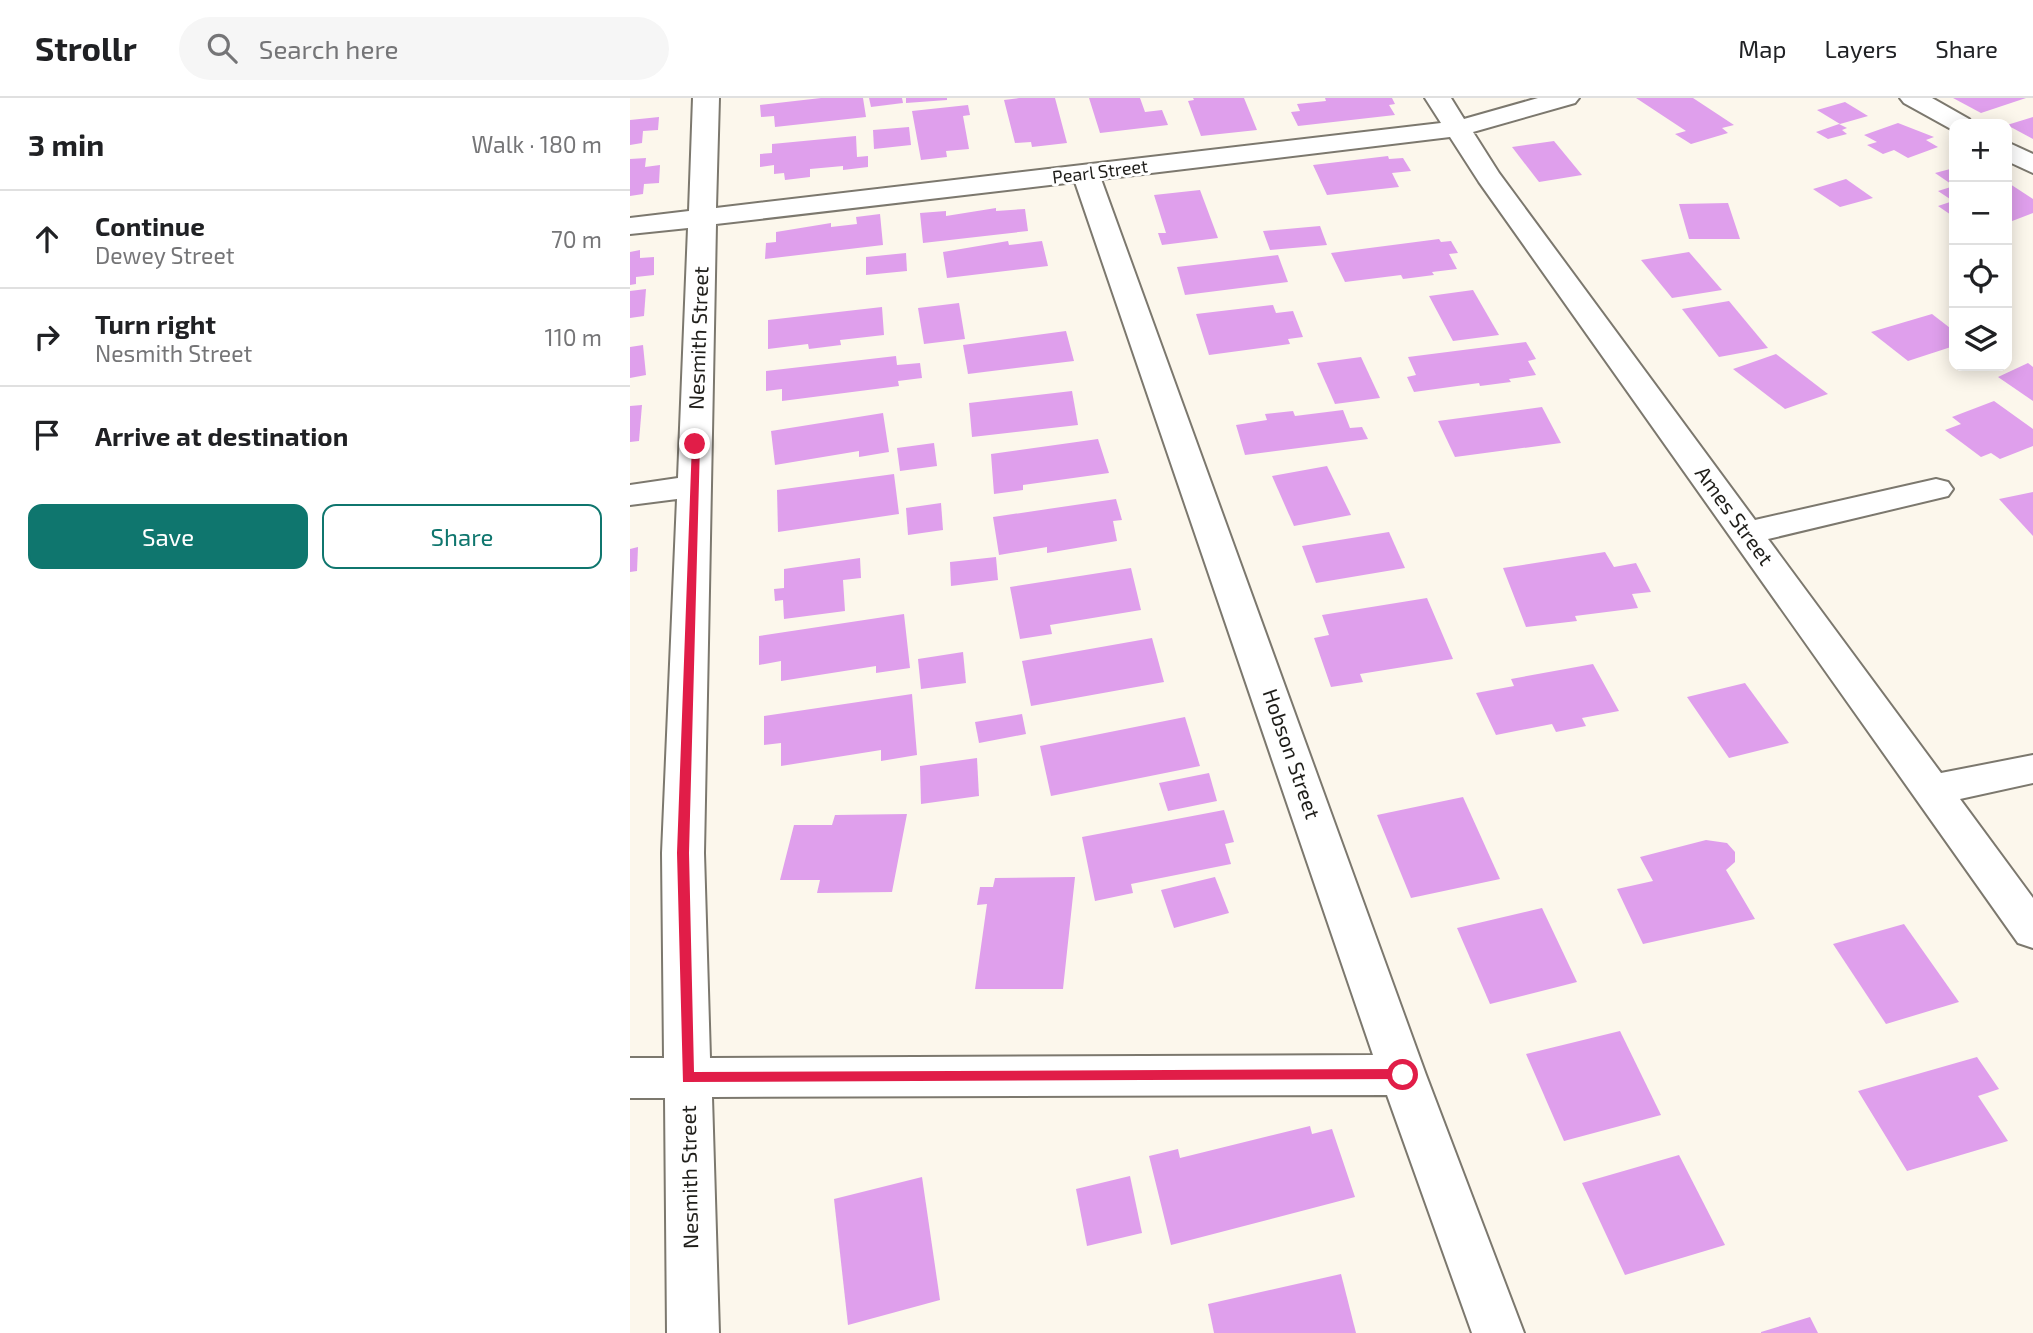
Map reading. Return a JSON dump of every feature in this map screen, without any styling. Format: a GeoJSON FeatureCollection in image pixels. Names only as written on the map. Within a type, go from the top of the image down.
{"type":"FeatureCollection","features":[{"type":"Feature","properties":{"kind":"street","name":"Nesmith Street"},"geometry":{"type":"LineString","coordinates":[[693,1333],[683,853],[706,98]]}},
{"type":"Feature","properties":{"kind":"street","name":"Ames Street"},"geometry":{"type":"LineString","coordinates":[[1438,98],[1488,176],[2033,931]]}},
{"type":"Feature","properties":{"kind":"street","name":"Pearl Street"},"geometry":{"type":"LineString","coordinates":[[630,226],[1457,128],[1566,98]]}},
{"type":"Feature","properties":{"kind":"street"},"geometry":{"type":"LineString","coordinates":[[1913,98],[1951,119]]}},
{"type":"Feature","properties":{"kind":"street"},"geometry":{"type":"LineString","coordinates":[[2012,153],[2033,165]]}},
{"type":"Feature","properties":{"kind":"street","name":"Hobson Street"},"geometry":{"type":"LineString","coordinates":[[1086,174],[1403,1075],[1498,1333]]}},
{"type":"Feature","properties":{"kind":"street"},"geometry":{"type":"LineString","coordinates":[[630,495],[694,486]]}},
{"type":"Feature","properties":{"kind":"street"},"geometry":{"type":"LineString","coordinates":[[1746,533],[1936,489]]}},
{"type":"Feature","properties":{"kind":"street"},"geometry":{"type":"LineString","coordinates":[[1931,790],[2033,769]]}},
{"type":"Feature","properties":{"kind":"street"},"geometry":{"type":"LineString","coordinates":[[630,1078],[1403,1075]]}},
{"type":"Feature","properties":{"kind":"building"},"geometry":{"type":"Polygon","coordinates":[[[821,98],[863,98],[866,117],[775,127],[774,116],[761,117],[760,105],[821,98]]]}},
{"type":"Feature","properties":{"kind":"building"},"geometry":{"type":"Polygon","coordinates":[[[869,98],[902,98],[903,103],[871,107],[869,98]]]}},
{"type":"Feature","properties":{"kind":"building"},"geometry":{"type":"Polygon","coordinates":[[[906,98],[947,98],[947,100],[906,103],[906,98]]]}},
{"type":"Feature","properties":{"kind":"building"},"geometry":{"type":"Polygon","coordinates":[[[1055,98],[1067,143],[1032,147],[1031,142],[1015,143],[1004,100],[1055,98]]]}},
{"type":"Feature","properties":{"kind":"building"},"geometry":{"type":"Polygon","coordinates":[[[1089,98],[1140,98],[1145,112],[1162,110],[1168,125],[1100,133],[1089,98]]]}},
{"type":"Feature","properties":{"kind":"building"},"geometry":{"type":"Polygon","coordinates":[[[1193,98],[1244,98],[1257,130],[1201,136],[1188,101],[1194,100],[1193,98]]]}},
{"type":"Feature","properties":{"kind":"building"},"geometry":{"type":"Polygon","coordinates":[[[1325,98],[1392,98],[1395,104],[1389,105],[1395,115],[1298,126],[1291,112],[1300,111],[1297,104],[1326,101],[1325,98]]]}},
{"type":"Feature","properties":{"kind":"building"},"geometry":{"type":"Polygon","coordinates":[[[1636,98],[1693,98],[1734,125],[1722,128],[1728,133],[1691,144],[1675,134],[1686,131],[1636,98]]]}},
{"type":"Feature","properties":{"kind":"building"},"geometry":{"type":"Polygon","coordinates":[[[1953,98],[2026,98],[1981,113],[1953,98]]]}},
{"type":"Feature","properties":{"kind":"building"},"geometry":{"type":"Polygon","coordinates":[[[1845,102],[1868,116],[1840,124],[1817,110],[1845,102]]]}},
{"type":"Feature","properties":{"kind":"building"},"geometry":{"type":"Polygon","coordinates":[[[968,105],[970,115],[963,116],[969,149],[946,151],[947,157],[921,160],[912,111],[968,105]]]}},
{"type":"Feature","properties":{"kind":"building"},"geometry":{"type":"Polygon","coordinates":[[[659,117],[658,130],[643,131],[642,143],[630,145],[630,120],[659,117]]]}},
{"type":"Feature","properties":{"kind":"building"},"geometry":{"type":"Polygon","coordinates":[[[2033,117],[2033,139],[2012,128],[2012,123],[2033,117]]]}},
{"type":"Feature","properties":{"kind":"building"},"geometry":{"type":"Polygon","coordinates":[[[1898,123],[1934,137],[1926,140],[1938,147],[1908,158],[1894,150],[1883,154],[1867,145],[1877,142],[1864,135],[1898,123]]]}},
{"type":"Feature","properties":{"kind":"building"},"geometry":{"type":"Polygon","coordinates":[[[1839,124],[1847,128],[1842,130],[1847,134],[1828,139],[1816,132],[1839,124]]]}},
{"type":"Feature","properties":{"kind":"building"},"geometry":{"type":"Polygon","coordinates":[[[909,127],[911,145],[874,149],[873,130],[909,127]]]}},
{"type":"Feature","properties":{"kind":"building"},"geometry":{"type":"Polygon","coordinates":[[[856,136],[857,157],[868,156],[868,167],[843,170],[843,166],[810,169],[810,177],[785,180],[784,173],[774,174],[774,165],[760,167],[760,154],[772,153],[772,144],[856,136]]]}},
{"type":"Feature","properties":{"kind":"building"},"geometry":{"type":"Polygon","coordinates":[[[1554,141],[1582,175],[1539,182],[1512,147],[1554,141]]]}},
{"type":"Feature","properties":{"kind":"building"},"geometry":{"type":"Polygon","coordinates":[[[1388,156],[1389,159],[1403,158],[1411,171],[1392,173],[1399,187],[1327,195],[1313,165],[1388,156]]]}},
{"type":"Feature","properties":{"kind":"building"},"geometry":{"type":"Polygon","coordinates":[[[646,158],[645,167],[660,165],[659,183],[644,184],[643,194],[630,196],[630,159],[646,158]]]}},
{"type":"Feature","properties":{"kind":"building"},"geometry":{"type":"Polygon","coordinates":[[[1949,169],[1949,183],[1935,173],[1949,169]]]}},
{"type":"Feature","properties":{"kind":"building"},"geometry":{"type":"Polygon","coordinates":[[[1846,179],[1873,198],[1840,207],[1813,189],[1846,179]]]}},
{"type":"Feature","properties":{"kind":"building"},"geometry":{"type":"Polygon","coordinates":[[[2012,185],[2033,199],[2033,213],[2012,221],[2012,185]]]}},
{"type":"Feature","properties":{"kind":"building"},"geometry":{"type":"Polygon","coordinates":[[[1949,188],[1949,198],[1938,191],[1949,188]]]}},
{"type":"Feature","properties":{"kind":"building"},"geometry":{"type":"Polygon","coordinates":[[[1200,190],[1218,238],[1162,245],[1158,233],[1166,233],[1154,195],[1200,190]]]}},
{"type":"Feature","properties":{"kind":"building"},"geometry":{"type":"Polygon","coordinates":[[[1949,202],[1949,214],[1938,206],[1949,202]]]}},
{"type":"Feature","properties":{"kind":"building"},"geometry":{"type":"Polygon","coordinates":[[[1728,203],[1740,239],[1689,239],[1679,204],[1728,203]]]}},
{"type":"Feature","properties":{"kind":"building"},"geometry":{"type":"Polygon","coordinates":[[[996,208],[996,211],[1025,209],[1028,231],[923,243],[920,213],[946,211],[946,216],[996,208]]]}},
{"type":"Feature","properties":{"kind":"building"},"geometry":{"type":"Polygon","coordinates":[[[880,214],[883,245],[765,259],[766,243],[776,242],[776,232],[831,223],[831,227],[857,224],[856,217],[880,214]]]}},
{"type":"Feature","properties":{"kind":"building"},"geometry":{"type":"Polygon","coordinates":[[[1320,226],[1327,245],[1270,250],[1263,231],[1320,226]]]}},
{"type":"Feature","properties":{"kind":"building"},"geometry":{"type":"Polygon","coordinates":[[[1439,239],[1441,242],[1451,241],[1458,253],[1449,254],[1457,269],[1432,272],[1434,275],[1403,279],[1401,275],[1345,282],[1331,253],[1439,239]]]}},
{"type":"Feature","properties":{"kind":"building"},"geometry":{"type":"Polygon","coordinates":[[[1008,241],[1009,245],[1042,241],[1048,266],[947,278],[943,252],[1008,241]]]}},
{"type":"Feature","properties":{"kind":"building"},"geometry":{"type":"Polygon","coordinates":[[[640,250],[640,258],[654,257],[654,275],[636,277],[636,284],[630,285],[630,252],[640,250]]]}},
{"type":"Feature","properties":{"kind":"building"},"geometry":{"type":"Polygon","coordinates":[[[1689,252],[1722,290],[1672,298],[1641,260],[1689,252]]]}},
{"type":"Feature","properties":{"kind":"building"},"geometry":{"type":"Polygon","coordinates":[[[906,253],[907,271],[866,275],[866,257],[906,253]]]}},
{"type":"Feature","properties":{"kind":"building"},"geometry":{"type":"Polygon","coordinates":[[[1278,255],[1288,282],[1185,295],[1177,267],[1278,255]]]}},
{"type":"Feature","properties":{"kind":"building"},"geometry":{"type":"Polygon","coordinates":[[[646,289],[644,316],[630,318],[630,291],[646,289]]]}},
{"type":"Feature","properties":{"kind":"building"},"geometry":{"type":"Polygon","coordinates":[[[1473,290],[1499,335],[1453,341],[1429,296],[1473,290]]]}},
{"type":"Feature","properties":{"kind":"building"},"geometry":{"type":"Polygon","coordinates":[[[1729,301],[1768,348],[1719,357],[1682,309],[1729,301]]]}},
{"type":"Feature","properties":{"kind":"building"},"geometry":{"type":"Polygon","coordinates":[[[959,303],[965,339],[924,344],[918,308],[959,303]]]}},
{"type":"Feature","properties":{"kind":"building"},"geometry":{"type":"Polygon","coordinates":[[[1273,305],[1276,313],[1293,311],[1303,337],[1288,339],[1290,344],[1209,355],[1196,314],[1273,305]]]}},
{"type":"Feature","properties":{"kind":"building"},"geometry":{"type":"Polygon","coordinates":[[[882,307],[884,335],[840,340],[841,345],[809,349],[808,344],[768,349],[768,320],[882,307]]]}},
{"type":"Feature","properties":{"kind":"building"},"geometry":{"type":"Polygon","coordinates":[[[1932,314],[1949,327],[1949,348],[1908,361],[1871,332],[1932,314]]]}},
{"type":"Feature","properties":{"kind":"building"},"geometry":{"type":"Polygon","coordinates":[[[1066,331],[1074,361],[968,374],[963,345],[1066,331]]]}},
{"type":"Feature","properties":{"kind":"building"},"geometry":{"type":"Polygon","coordinates":[[[1526,342],[1536,359],[1528,361],[1536,375],[1509,379],[1511,382],[1480,386],[1479,383],[1414,392],[1407,377],[1416,375],[1408,357],[1526,342]]]}},
{"type":"Feature","properties":{"kind":"building"},"geometry":{"type":"Polygon","coordinates":[[[643,345],[646,375],[630,378],[630,347],[643,345]]]}},
{"type":"Feature","properties":{"kind":"building"},"geometry":{"type":"Polygon","coordinates":[[[1776,354],[1828,394],[1785,409],[1733,369],[1776,354]]]}},
{"type":"Feature","properties":{"kind":"building"},"geometry":{"type":"Polygon","coordinates":[[[896,356],[897,365],[920,363],[922,378],[898,381],[899,386],[782,401],[782,389],[766,391],[766,371],[896,356]]]}},
{"type":"Feature","properties":{"kind":"building"},"geometry":{"type":"Polygon","coordinates":[[[1361,357],[1380,398],[1335,404],[1317,363],[1361,357]]]}},
{"type":"Feature","properties":{"kind":"building"},"geometry":{"type":"Polygon","coordinates":[[[2028,363],[2033,367],[2033,401],[1998,377],[2028,363]]]}},
{"type":"Feature","properties":{"kind":"building"},"geometry":{"type":"Polygon","coordinates":[[[1072,391],[1078,425],[972,437],[969,403],[1072,391]]]}},
{"type":"Feature","properties":{"kind":"building"},"geometry":{"type":"Polygon","coordinates":[[[1994,401],[2033,429],[2033,446],[2000,459],[1991,453],[1981,457],[1945,430],[1961,424],[1952,417],[1994,401]]]}},
{"type":"Feature","properties":{"kind":"building"},"geometry":{"type":"Polygon","coordinates":[[[642,405],[639,441],[630,442],[630,406],[642,405]]]}},
{"type":"Feature","properties":{"kind":"building"},"geometry":{"type":"Polygon","coordinates":[[[1542,407],[1561,443],[1455,457],[1438,421],[1542,407]]]}},
{"type":"Feature","properties":{"kind":"building"},"geometry":{"type":"Polygon","coordinates":[[[1343,410],[1350,428],[1362,427],[1368,439],[1245,455],[1236,425],[1267,420],[1265,414],[1293,411],[1295,416],[1343,410]]]}},
{"type":"Feature","properties":{"kind":"building"},"geometry":{"type":"Polygon","coordinates":[[[883,413],[889,452],[859,457],[859,451],[775,465],[771,431],[883,413]]]}},
{"type":"Feature","properties":{"kind":"building"},"geometry":{"type":"Polygon","coordinates":[[[1098,439],[1109,473],[1023,485],[1023,490],[994,494],[991,454],[1098,439]]]}},
{"type":"Feature","properties":{"kind":"building"},"geometry":{"type":"Polygon","coordinates":[[[934,443],[937,466],[900,471],[897,448],[934,443]]]}},
{"type":"Feature","properties":{"kind":"building"},"geometry":{"type":"Polygon","coordinates":[[[1327,466],[1351,515],[1294,526],[1272,476],[1327,466]]]}},
{"type":"Feature","properties":{"kind":"building"},"geometry":{"type":"Polygon","coordinates":[[[894,474],[899,514],[778,532],[777,490],[894,474]]]}},
{"type":"Feature","properties":{"kind":"building"},"geometry":{"type":"Polygon","coordinates":[[[2033,492],[2033,536],[1999,499],[2033,492]]]}},
{"type":"Feature","properties":{"kind":"building"},"geometry":{"type":"Polygon","coordinates":[[[1116,499],[1122,520],[1113,521],[1117,541],[1047,553],[1047,547],[999,555],[993,517],[1116,499]]]}},
{"type":"Feature","properties":{"kind":"building"},"geometry":{"type":"Polygon","coordinates":[[[941,503],[943,530],[908,535],[906,508],[941,503]]]}},
{"type":"Feature","properties":{"kind":"building"},"geometry":{"type":"Polygon","coordinates":[[[1389,532],[1405,568],[1316,583],[1302,546],[1389,532]]]}},
{"type":"Feature","properties":{"kind":"building"},"geometry":{"type":"Polygon","coordinates":[[[638,547],[637,571],[630,572],[630,549],[638,547]]]}},
{"type":"Feature","properties":{"kind":"building"},"geometry":{"type":"Polygon","coordinates":[[[1605,552],[1614,567],[1636,563],[1651,592],[1632,594],[1638,608],[1575,616],[1577,621],[1526,627],[1503,568],[1605,552]]]}},
{"type":"Feature","properties":{"kind":"building"},"geometry":{"type":"Polygon","coordinates":[[[996,557],[998,580],[951,586],[950,562],[996,557]]]}},
{"type":"Feature","properties":{"kind":"building"},"geometry":{"type":"Polygon","coordinates":[[[860,558],[861,578],[843,580],[845,611],[784,619],[783,600],[775,601],[774,589],[784,588],[784,569],[860,558]]]}},
{"type":"Feature","properties":{"kind":"building"},"geometry":{"type":"Polygon","coordinates":[[[1131,568],[1141,610],[1050,625],[1052,634],[1020,639],[1010,587],[1131,568]]]}},
{"type":"Feature","properties":{"kind":"building"},"geometry":{"type":"Polygon","coordinates":[[[1427,598],[1453,659],[1360,674],[1363,682],[1331,687],[1314,638],[1329,635],[1322,615],[1427,598]]]}},
{"type":"Feature","properties":{"kind":"building"},"geometry":{"type":"Polygon","coordinates":[[[904,614],[910,668],[876,673],[876,666],[781,681],[781,661],[759,665],[759,636],[904,614]]]}},
{"type":"Feature","properties":{"kind":"building"},"geometry":{"type":"Polygon","coordinates":[[[1152,638],[1164,682],[1031,706],[1022,661],[1152,638]]]}},
{"type":"Feature","properties":{"kind":"building"},"geometry":{"type":"Polygon","coordinates":[[[963,652],[966,683],[921,689],[918,659],[963,652]]]}},
{"type":"Feature","properties":{"kind":"building"},"geometry":{"type":"Polygon","coordinates":[[[1593,664],[1619,711],[1582,718],[1586,726],[1556,732],[1552,724],[1496,735],[1476,693],[1514,686],[1511,679],[1593,664]]]}},
{"type":"Feature","properties":{"kind":"building"},"geometry":{"type":"Polygon","coordinates":[[[1745,683],[1789,743],[1729,758],[1687,697],[1745,683]]]}},
{"type":"Feature","properties":{"kind":"building"},"geometry":{"type":"Polygon","coordinates":[[[912,694],[917,755],[881,761],[881,750],[781,766],[781,743],[764,745],[764,716],[912,694]]]}},
{"type":"Feature","properties":{"kind":"building"},"geometry":{"type":"Polygon","coordinates":[[[1022,714],[1026,734],[979,743],[975,722],[1022,714]]]}},
{"type":"Feature","properties":{"kind":"building"},"geometry":{"type":"Polygon","coordinates":[[[1185,717],[1200,766],[1051,796],[1040,746],[1185,717]]]}},
{"type":"Feature","properties":{"kind":"building"},"geometry":{"type":"Polygon","coordinates":[[[977,758],[979,796],[921,804],[920,766],[977,758]]]}},
{"type":"Feature","properties":{"kind":"building"},"geometry":{"type":"Polygon","coordinates":[[[1209,773],[1217,801],[1168,811],[1159,783],[1209,773]]]}},
{"type":"Feature","properties":{"kind":"building"},"geometry":{"type":"Polygon","coordinates":[[[1463,797],[1500,879],[1411,898],[1377,815],[1463,797]]]}},
{"type":"Feature","properties":{"kind":"building"},"geometry":{"type":"Polygon","coordinates":[[[1224,810],[1234,842],[1225,844],[1231,864],[1131,884],[1133,893],[1095,901],[1082,837],[1224,810]]]}},
{"type":"Feature","properties":{"kind":"building"},"geometry":{"type":"Polygon","coordinates":[[[907,814],[892,892],[817,893],[820,880],[780,880],[794,825],[832,825],[835,815],[907,814]]]}},
{"type":"Feature","properties":{"kind":"building"},"geometry":{"type":"Polygon","coordinates":[[[1706,840],[1727,843],[1735,852],[1735,862],[1726,870],[1755,919],[1643,944],[1617,889],[1653,881],[1640,857],[1706,840]]]}},
{"type":"Feature","properties":{"kind":"building"},"geometry":{"type":"Polygon","coordinates":[[[1075,877],[1063,989],[975,989],[987,904],[977,905],[980,887],[993,887],[995,878],[1075,877]]]}},
{"type":"Feature","properties":{"kind":"building"},"geometry":{"type":"Polygon","coordinates":[[[1215,877],[1229,913],[1174,928],[1161,890],[1215,877]]]}},
{"type":"Feature","properties":{"kind":"building"},"geometry":{"type":"Polygon","coordinates":[[[1542,908],[1577,982],[1490,1004],[1457,928],[1542,908]]]}},
{"type":"Feature","properties":{"kind":"building"},"geometry":{"type":"Polygon","coordinates":[[[1904,924],[1959,1002],[1886,1024],[1833,944],[1904,924]]]}},
{"type":"Feature","properties":{"kind":"building"},"geometry":{"type":"Polygon","coordinates":[[[1620,1031],[1661,1115],[1564,1141],[1526,1054],[1620,1031]]]}},
{"type":"Feature","properties":{"kind":"building"},"geometry":{"type":"Polygon","coordinates":[[[1977,1057],[1999,1089],[1978,1096],[2008,1141],[1907,1171],[1858,1091],[1977,1057]]]}},
{"type":"Feature","properties":{"kind":"building"},"geometry":{"type":"Polygon","coordinates":[[[1310,1126],[1312,1134],[1332,1129],[1355,1197],[1171,1245],[1149,1156],[1178,1149],[1180,1158],[1310,1126]]]}},
{"type":"Feature","properties":{"kind":"building"},"geometry":{"type":"Polygon","coordinates":[[[1679,1155],[1725,1245],[1625,1275],[1582,1183],[1679,1155]]]}},
{"type":"Feature","properties":{"kind":"building"},"geometry":{"type":"Polygon","coordinates":[[[1130,1176],[1142,1233],[1087,1246],[1076,1189],[1130,1176]]]}},
{"type":"Feature","properties":{"kind":"building"},"geometry":{"type":"Polygon","coordinates":[[[922,1177],[940,1300],[848,1325],[834,1199],[922,1177]]]}},
{"type":"Feature","properties":{"kind":"building"},"geometry":{"type":"Polygon","coordinates":[[[1341,1274],[1356,1333],[1214,1333],[1208,1304],[1341,1274]]]}},
{"type":"Feature","properties":{"kind":"building"},"geometry":{"type":"Polygon","coordinates":[[[1810,1317],[1818,1333],[1761,1333],[1761,1332],[1810,1317]]]}},
{"type":"Feature","properties":{"kind":"route"},"geometry":{"type":"LineString","coordinates":[[695,444],[683,853],[687,1077],[1403,1075]]}}]}
